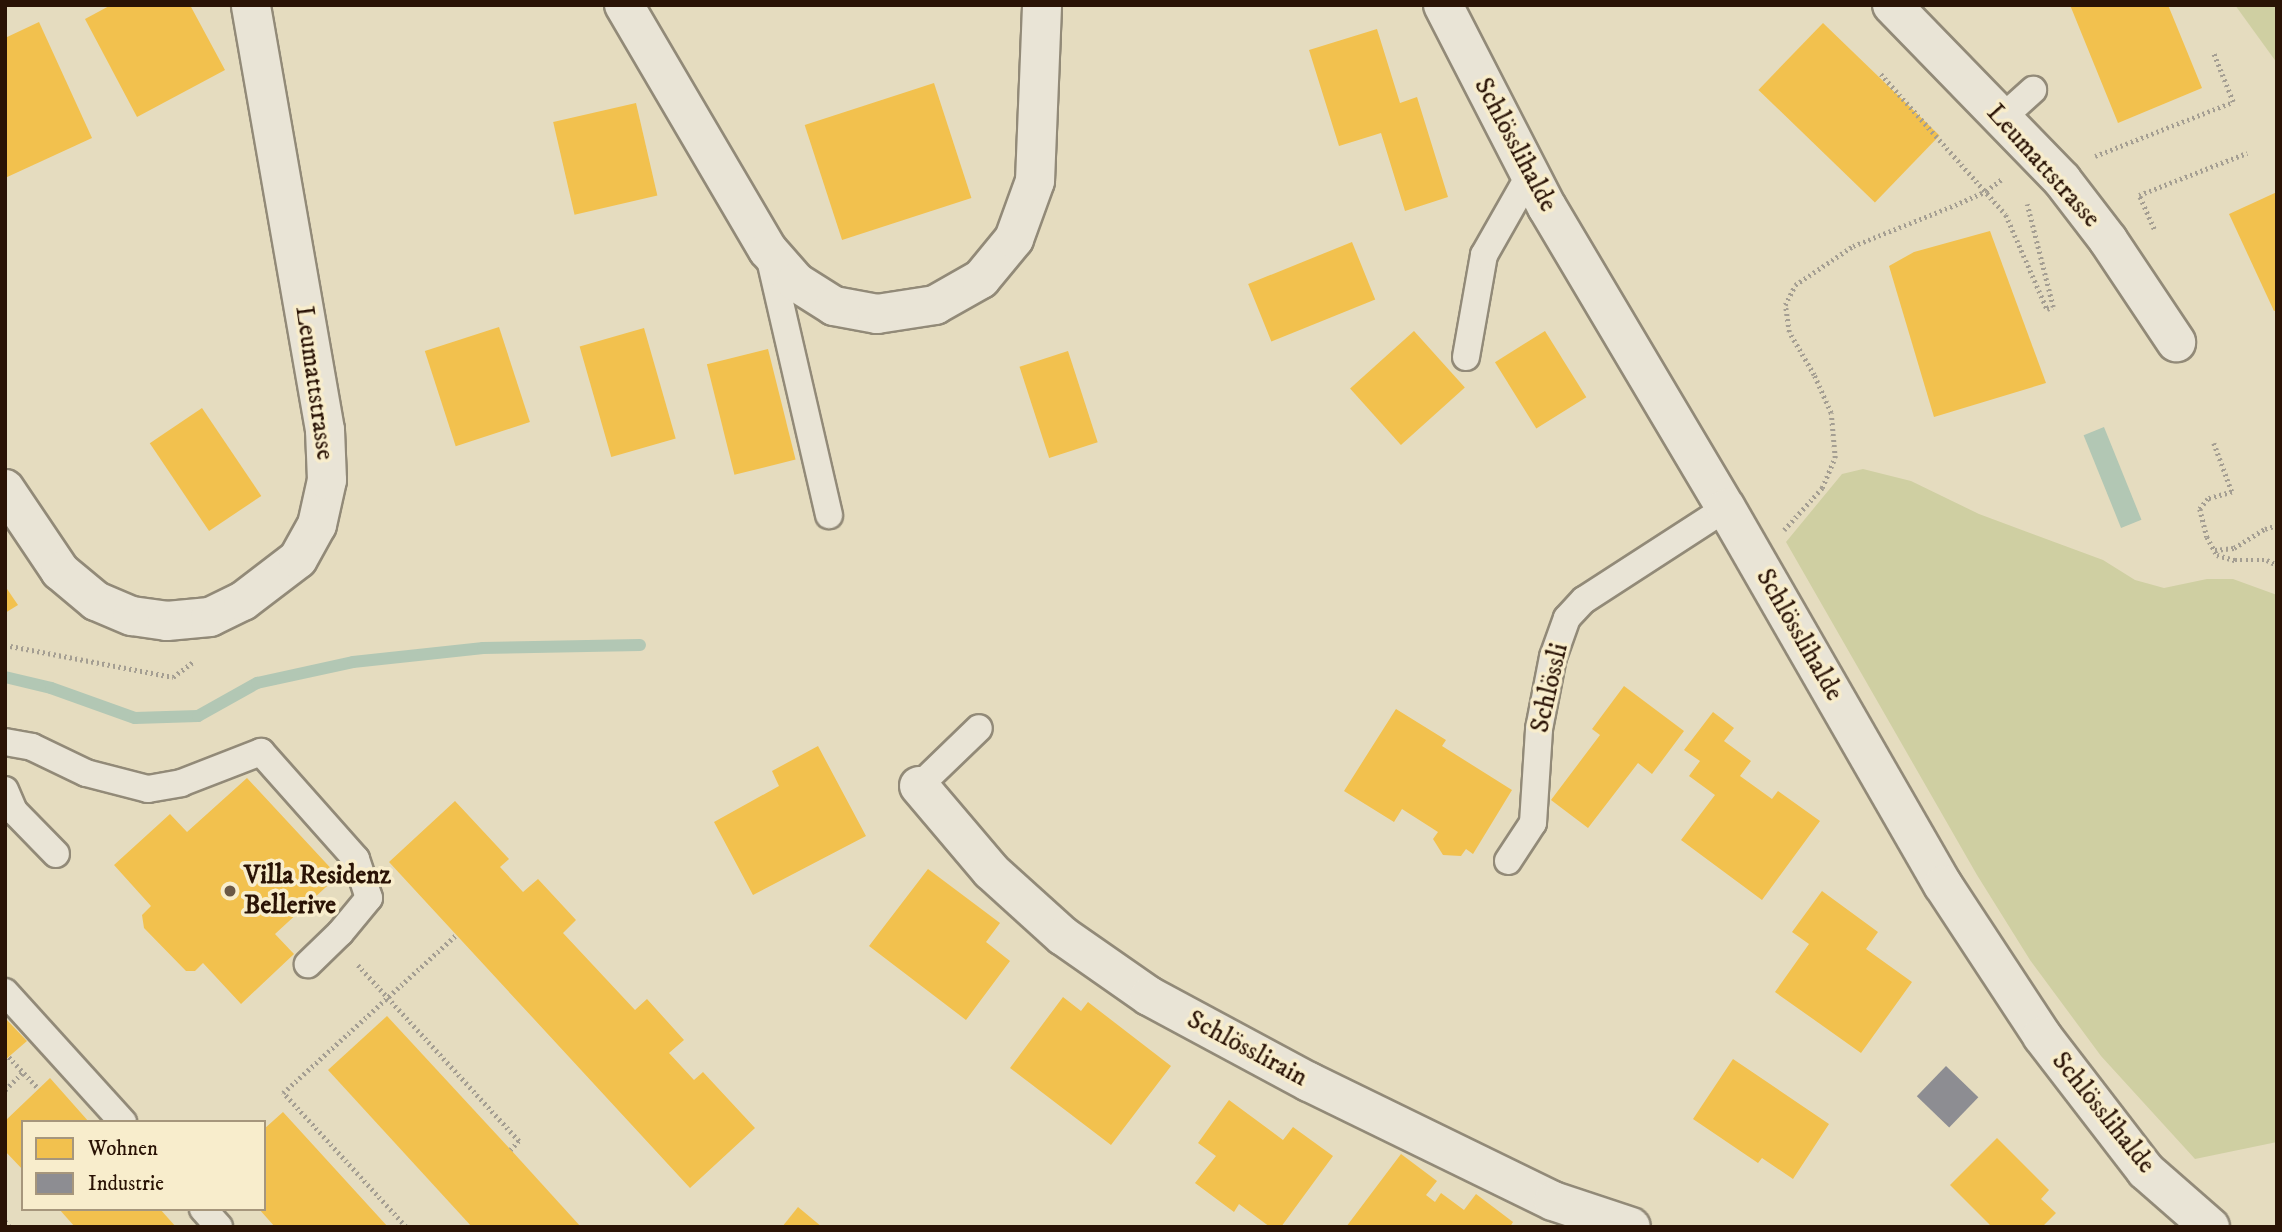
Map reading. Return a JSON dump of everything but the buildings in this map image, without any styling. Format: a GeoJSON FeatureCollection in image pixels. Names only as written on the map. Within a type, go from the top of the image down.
{"type":"FeatureCollection","features":[{"type":"Feature","properties":{"kind":"street","name":"Leumattstrasse"},"geometry":{"type":"LineString","coordinates":[[5,489],[60,571],[96,601],[132,615],[167,621],[210,617],[243,601],[298,559],[317,525],[327,480],[325,430],[251,5]]}},
{"type":"Feature","properties":{"kind":"street"},"geometry":{"type":"LineString","coordinates":[[624,5],[768,250],[796,282],[834,306],[877,314],[935,305],[981,279],[1014,240],[1035,181],[1042,5]]}},
{"type":"Feature","properties":{"kind":"street","name":"Schlösslihalde"},"geometry":{"type":"LineString","coordinates":[[1443,5],[1530,174],[1943,885],[2042,1036],[2146,1171],[2210,1227]]}},
{"type":"Feature","properties":{"kind":"street","name":"Leumattstrasse"},"geometry":{"type":"LineString","coordinates":[[1892,5],[2059,177],[2108,240],[2176,342]]}},
{"type":"Feature","properties":{"kind":"street","name":"Schlösslirain"},"geometry":{"type":"LineString","coordinates":[[919,786],[991,871],[1063,936],[1149,996],[1309,1083],[1541,1195],[1631,1227]]}},
{"type":"Feature","properties":{"kind":"lane"},"geometry":{"type":"LineString","coordinates":[[2002,118],[2034,90]]}},
{"type":"Feature","properties":{"kind":"lane"},"geometry":{"type":"LineString","coordinates":[[1466,358],[1484,255],[1530,174]]}},
{"type":"Feature","properties":{"kind":"lane"},"geometry":{"type":"LineString","coordinates":[[768,250],[829,515]]}},
{"type":"Feature","properties":{"kind":"lane","name":"Schlössli"},"geometry":{"type":"LineString","coordinates":[[1508,861],[1533,823],[1539,729],[1553,657],[1567,618],[1584,600],[1726,508]]}},
{"type":"Feature","properties":{"kind":"lane"},"geometry":{"type":"LineString","coordinates":[[919,786],[979,728]]}},
{"type":"Feature","properties":{"kind":"lane"},"geometry":{"type":"LineString","coordinates":[[5,742],[32,747],[86,773],[148,789],[181,783],[261,752],[356,859],[369,898],[309,964]]}},
{"type":"Feature","properties":{"kind":"lane"},"geometry":{"type":"LineString","coordinates":[[5,790],[15,811],[56,854]]}},
{"type":"Feature","properties":{"kind":"lane"},"geometry":{"type":"LineString","coordinates":[[5,992],[121,1120]]}},
{"type":"Feature","properties":{"kind":"lane"},"geometry":{"type":"LineString","coordinates":[[205,1211],[219,1227]]}},
{"type":"Feature","properties":{"kind":"path"},"geometry":{"type":"LineString","coordinates":[[2059,177],[2077,162],[2233,102],[2213,52]]}},
{"type":"Feature","properties":{"kind":"path"},"geometry":{"type":"LineString","coordinates":[[1881,74],[2006,215],[2047,309],[2053,307],[2025,199]]}},
{"type":"Feature","properties":{"kind":"path"},"geometry":{"type":"LineString","coordinates":[[2159,240],[2139,195],[2247,153]]}},
{"type":"Feature","properties":{"kind":"path"},"geometry":{"type":"LineString","coordinates":[[1778,535],[1822,488],[1835,457],[1831,413],[1814,375],[1788,332],[1785,305],[1795,285],[1853,246],[1986,191],[2007,174]]}},
{"type":"Feature","properties":{"kind":"path"},"geometry":{"type":"LineString","coordinates":[[2214,443],[2232,492],[2208,499],[2200,509],[2207,537],[2217,555],[2235,560],[2267,560],[2277,565]]}},
{"type":"Feature","properties":{"kind":"path"},"geometry":{"type":"LineString","coordinates":[[2215,550],[2234,548],[2265,528],[2277,525]]}},
{"type":"Feature","properties":{"kind":"path"},"geometry":{"type":"LineString","coordinates":[[406,1227],[283,1093],[456,935]]}},
{"type":"Feature","properties":{"kind":"path"},"geometry":{"type":"LineString","coordinates":[[359,965],[519,1141],[510,1150]]}},
{"type":"Feature","properties":{"kind":"path"},"geometry":{"type":"LineString","coordinates":[[9,1057],[39,1089]]}},
{"type":"Feature","properties":{"kind":"path"},"geometry":{"type":"LineString","coordinates":[[5,1090],[23,1072]]}},
{"type":"Feature","properties":{"kind":"path"},"geometry":{"type":"LineString","coordinates":[[5,1221],[10,1227]]}},
{"type":"Feature","properties":{"kind":"green space"},"geometry":{"type":"Polygon","coordinates":[[[2235,5],[2277,5],[2277,63],[2235,5]]]}},
{"type":"Feature","properties":{"kind":"green space"},"geometry":{"type":"Polygon","coordinates":[[[1863,469],[1911,481],[1979,514],[2103,560],[2135,580],[2164,588],[2207,579],[2233,579],[2277,595],[2277,1142],[2195,1159],[2101,1056],[2030,960],[1977,875],[1786,542],[1842,474],[1863,469]]]}},
{"type":"Feature","properties":{"kind":"shaded area"},"geometry":{"type":"Polygon","coordinates":[[[2104,427],[2141,520],[2121,528],[2084,435],[2104,427]]]}},
{"type":"Feature","properties":{"kind":"waterway"},"geometry":{"type":"LineString","coordinates":[[5,677],[51,688],[135,718],[198,716],[257,683],[353,662],[483,648],[640,645]]}},
{"type":"Feature","properties":{"kind":"place","name":"Villa Residenz Bellerive"},"geometry":{"type":"Point","coordinates":[230,891]}}]}
